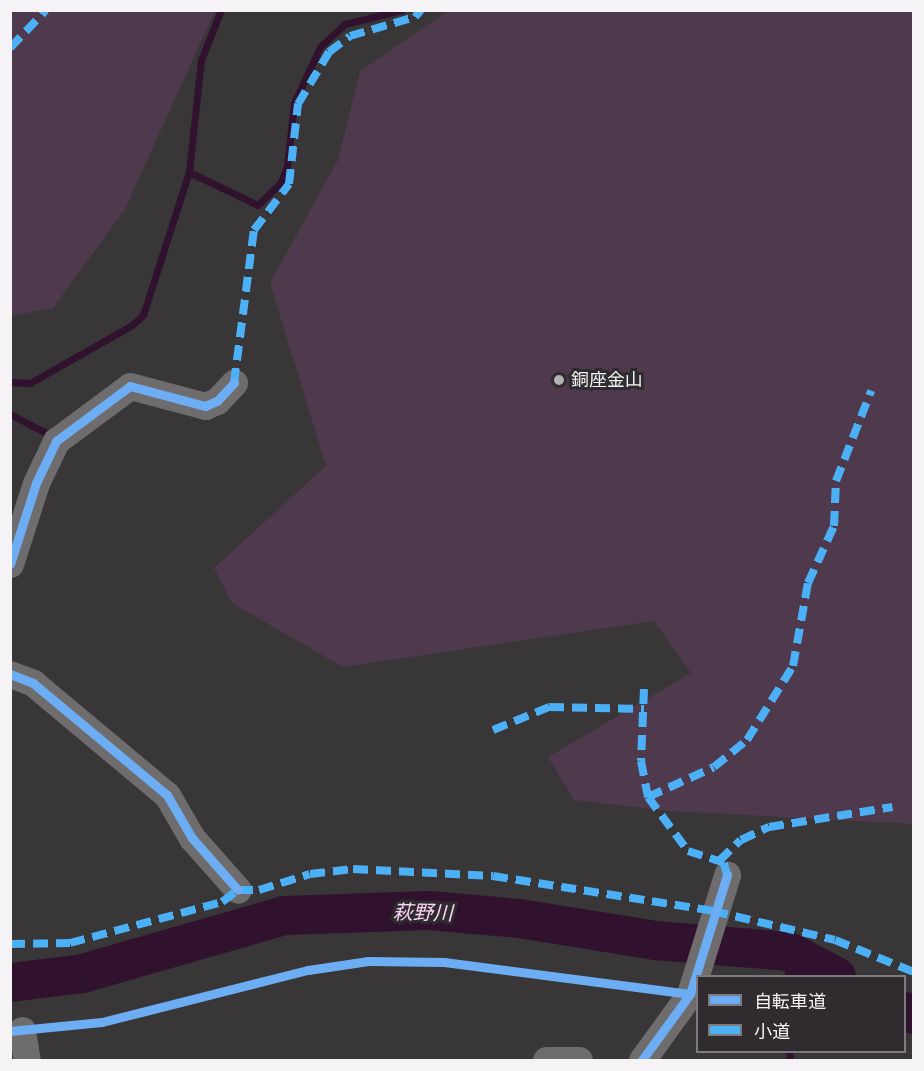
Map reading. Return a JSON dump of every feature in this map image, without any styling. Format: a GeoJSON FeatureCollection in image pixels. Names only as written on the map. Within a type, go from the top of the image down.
{"type":"FeatureCollection","features":[{"type":"Feature","properties":{"kind":"street"},"geometry":{"type":"LineString","coordinates":[[10,564],[36,483],[56,441],[130,386],[205,406],[217,401],[234,383]]}},
{"type":"Feature","properties":{"kind":"street"},"geometry":{"type":"LineString","coordinates":[[10,674],[33,683],[167,795],[204,854],[238,890]]}},
{"type":"Feature","properties":{"kind":"street"},"geometry":{"type":"LineString","coordinates":[[642,1060],[690,994],[712,914],[726,875]]}},
{"type":"Feature","properties":{"kind":"street"},"geometry":{"type":"LineString","coordinates":[[22,1030],[27,1060]]}},
{"type":"Feature","properties":{"kind":"street"},"geometry":{"type":"LineString","coordinates":[[546,1060],[579,1060]]}},
{"type":"Feature","properties":{"kind":"shaded area"},"geometry":{"type":"Polygon","coordinates":[[[11,10],[215,11],[125,209],[53,308],[11,316],[11,10]]]}},
{"type":"Feature","properties":{"kind":"shaded area"},"geometry":{"type":"Polygon","coordinates":[[[448,11],[913,11],[913,824],[669,811],[574,800],[548,757],[691,673],[654,621],[343,667],[232,603],[214,568],[326,466],[270,283],[338,160],[360,71],[448,11]]]}},
{"type":"Feature","properties":{"kind":"waterway"},"geometry":{"type":"LineString","coordinates":[[10,382],[30,383],[132,325],[143,315],[189,172],[201,60],[221,10]]}},
{"type":"Feature","properties":{"kind":"waterway"},"geometry":{"type":"LineString","coordinates":[[189,172],[258,205],[281,182],[287,166],[294,103],[320,47],[345,24],[402,10]]}},
{"type":"Feature","properties":{"kind":"waterway"},"geometry":{"type":"LineString","coordinates":[[10,414],[50,435]]}},
{"type":"Feature","properties":{"kind":"waterway","name":"萩野川"},"geometry":{"type":"LineString","coordinates":[[10,982],[82,973],[284,915],[428,910],[519,918],[655,940],[788,951],[834,975]]}},
{"type":"Feature","properties":{"kind":"waterway"},"geometry":{"type":"LineString","coordinates":[[788,951],[788,975]]}},
{"type":"Feature","properties":{"kind":"waterway","name":"萩野川"},"geometry":{"type":"LineString","coordinates":[[906,1012],[914,1014]]}},
{"type":"Feature","properties":{"kind":"waterway"},"geometry":{"type":"LineString","coordinates":[[789,1053],[790,1060]]}},
{"type":"Feature","properties":{"kind":"marked path"},"geometry":{"type":"LineString","coordinates":[[10,48],[46,10]]}},
{"type":"Feature","properties":{"kind":"marked path"},"geometry":{"type":"LineString","coordinates":[[234,383],[254,230],[289,184],[298,104],[329,52],[350,36],[415,17],[421,10]]}},
{"type":"Feature","properties":{"kind":"marked path"},"geometry":{"type":"LineString","coordinates":[[648,797],[714,767],[747,740],[793,666],[808,583],[834,526],[836,481],[871,391]]}},
{"type":"Feature","properties":{"kind":"marked path"},"geometry":{"type":"LineString","coordinates":[[644,689],[641,761],[648,797],[688,851],[724,863],[727,875]]}},
{"type":"Feature","properties":{"kind":"marked path"},"geometry":{"type":"LineString","coordinates":[[493,730],[549,707],[644,709]]}},
{"type":"Feature","properties":{"kind":"marked path"},"geometry":{"type":"LineString","coordinates":[[719,861],[741,840],[769,827],[892,807]]}},
{"type":"Feature","properties":{"kind":"marked path"},"geometry":{"type":"LineString","coordinates":[[10,944],[70,943],[222,902],[238,890],[259,890],[310,874],[353,869],[493,876],[713,911],[835,940],[914,972]]}},
{"type":"Feature","properties":{"kind":"cycle path"},"geometry":{"type":"LineString","coordinates":[[10,564],[36,483],[56,441],[130,386],[205,406],[217,401],[234,383]]}},
{"type":"Feature","properties":{"kind":"cycle path"},"geometry":{"type":"LineString","coordinates":[[10,674],[33,683],[167,795],[192,838],[238,890]]}},
{"type":"Feature","properties":{"kind":"cycle path"},"geometry":{"type":"LineString","coordinates":[[642,1060],[690,994],[727,875]]}},
{"type":"Feature","properties":{"kind":"cycle path"},"geometry":{"type":"LineString","coordinates":[[10,1031],[102,1022],[308,970],[368,961],[444,962],[690,994]]}},
{"type":"Feature","properties":{"kind":"place","name":"銅座金山"},"geometry":{"type":"Point","coordinates":[559,380]}}]}
